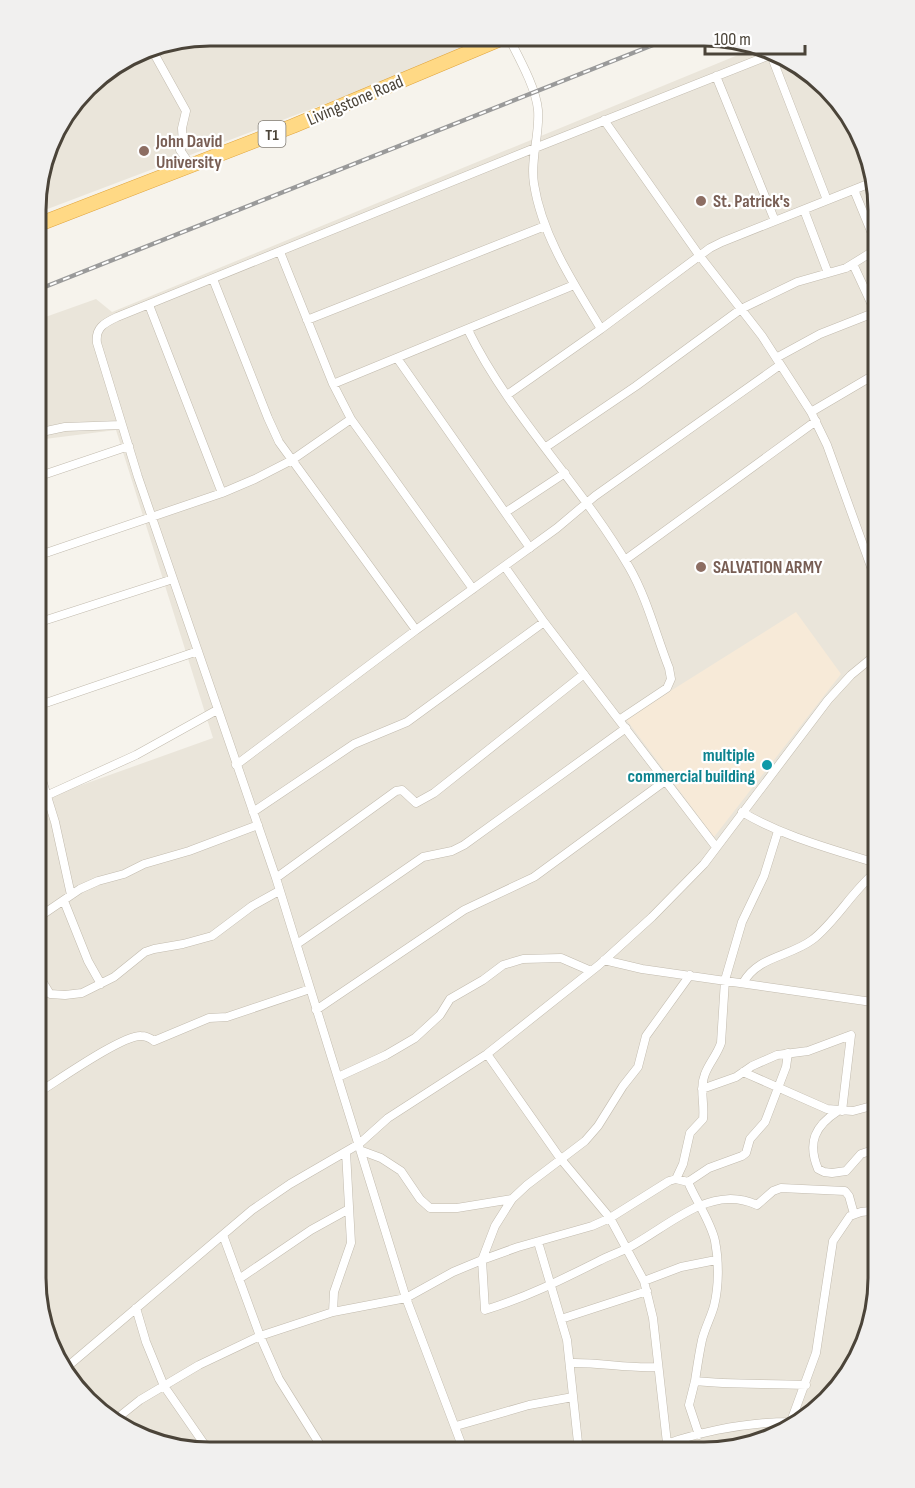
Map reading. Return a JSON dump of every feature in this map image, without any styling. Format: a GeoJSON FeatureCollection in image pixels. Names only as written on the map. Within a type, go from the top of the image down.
{"type":"FeatureCollection","features":[{"type":"Feature","properties":{"kind":"highway","name":"Livingstone Road"},"geometry":{"type":"LineString","coordinates":[[46,222],[372,94],[482,47]]}},
{"type":"Feature","properties":{"kind":"street"},"geometry":{"type":"LineString","coordinates":[[513,47],[537,103],[538,119],[533,181],[545,226],[574,285],[601,329]]}},
{"type":"Feature","properties":{"kind":"street"},"geometry":{"type":"LineString","coordinates":[[155,56],[186,111],[182,128],[183,145],[180,150],[191,166]]}},
{"type":"Feature","properties":{"kind":"street"},"geometry":{"type":"LineString","coordinates":[[461,1442],[406,1298],[276,878],[121,425],[96,333],[108,321],[763,58]]}},
{"type":"Feature","properties":{"kind":"street"},"geometry":{"type":"LineString","coordinates":[[773,62],[827,201]]}},
{"type":"Feature","properties":{"kind":"street"},"geometry":{"type":"LineString","coordinates":[[716,76],[775,221]]}},
{"type":"Feature","properties":{"kind":"street"},"geometry":{"type":"LineString","coordinates":[[604,120],[699,255],[741,309],[812,412],[827,445],[868,559]]}},
{"type":"Feature","properties":{"kind":"street"},"geometry":{"type":"LineString","coordinates":[[507,394],[601,329],[699,255],[722,242],[866,185]]}},
{"type":"Feature","properties":{"kind":"street"},"geometry":{"type":"LineString","coordinates":[[854,190],[868,224]]}},
{"type":"Feature","properties":{"kind":"street"},"geometry":{"type":"LineString","coordinates":[[804,210],[828,273]]}},
{"type":"Feature","properties":{"kind":"street"},"geometry":{"type":"LineString","coordinates":[[307,320],[545,226]]}},
{"type":"Feature","properties":{"kind":"street"},"geometry":{"type":"LineString","coordinates":[[280,252],[333,384],[351,419],[473,589]]}},
{"type":"Feature","properties":{"kind":"street"},"geometry":{"type":"LineString","coordinates":[[546,447],[617,399],[741,309],[797,282],[853,264],[868,255]]}},
{"type":"Feature","properties":{"kind":"street"},"geometry":{"type":"LineString","coordinates":[[853,264],[868,296]]}},
{"type":"Feature","properties":{"kind":"street"},"geometry":{"type":"LineString","coordinates":[[213,279],[272,428],[292,460],[416,630]]}},
{"type":"Feature","properties":{"kind":"street"},"geometry":{"type":"LineString","coordinates":[[333,384],[574,285]]}},
{"type":"Feature","properties":{"kind":"street"},"geometry":{"type":"LineString","coordinates":[[149,305],[222,493]]}},
{"type":"Feature","properties":{"kind":"street"},"geometry":{"type":"LineString","coordinates":[[236,765],[778,362],[820,334],[868,319]]}},
{"type":"Feature","properties":{"kind":"street"},"geometry":{"type":"LineString","coordinates":[[468,330],[485,364],[586,503],[625,560],[637,583],[671,679],[667,688],[619,720]]}},
{"type":"Feature","properties":{"kind":"street"},"geometry":{"type":"LineString","coordinates":[[396,358],[530,548]]}},
{"type":"Feature","properties":{"kind":"street"},"geometry":{"type":"LineString","coordinates":[[812,412],[868,379]]}},
{"type":"Feature","properties":{"kind":"street"},"geometry":{"type":"LineString","coordinates":[[46,553],[222,493],[262,476],[292,460],[351,419]]}},
{"type":"Feature","properties":{"kind":"street"},"geometry":{"type":"LineString","coordinates":[[625,560],[816,421]]}},
{"type":"Feature","properties":{"kind":"street"},"geometry":{"type":"LineString","coordinates":[[46,431],[65,427],[121,425]]}},
{"type":"Feature","properties":{"kind":"street"},"geometry":{"type":"LineString","coordinates":[[46,474],[129,446]]}},
{"type":"Feature","properties":{"kind":"street"},"geometry":{"type":"LineString","coordinates":[[506,512],[565,473]]}},
{"type":"Feature","properties":{"kind":"street"},"geometry":{"type":"LineString","coordinates":[[505,567],[544,622],[716,847]]}},
{"type":"Feature","properties":{"kind":"street"},"geometry":{"type":"LineString","coordinates":[[46,620],[173,579]]}},
{"type":"Feature","properties":{"kind":"street"},"geometry":{"type":"LineString","coordinates":[[253,812],[354,744],[406,722],[544,622]]}},
{"type":"Feature","properties":{"kind":"street"},"geometry":{"type":"LineString","coordinates":[[46,703],[198,651]]}},
{"type":"Feature","properties":{"kind":"street"},"geometry":{"type":"LineString","coordinates":[[72,1363],[252,1210],[346,1152],[360,1148],[388,1118],[487,1054],[604,960],[688,882],[828,700],[851,675],[868,661]]}},
{"type":"Feature","properties":{"kind":"street"},"geometry":{"type":"LineString","coordinates":[[276,878],[396,790],[402,790],[416,802],[434,793],[584,674]]}},
{"type":"Feature","properties":{"kind":"street"},"geometry":{"type":"LineString","coordinates":[[101,984],[88,961],[68,898],[55,822],[46,797],[136,755],[217,710]]}},
{"type":"Feature","properties":{"kind":"street"},"geometry":{"type":"LineString","coordinates":[[297,944],[423,857],[452,851],[464,845],[626,728]]}},
{"type":"Feature","properties":{"kind":"street"},"geometry":{"type":"LineString","coordinates":[[316,1010],[464,910],[501,895],[534,877],[665,781]]}},
{"type":"Feature","properties":{"kind":"street"},"geometry":{"type":"LineString","coordinates":[[742,812],[805,842],[868,861]]}},
{"type":"Feature","properties":{"kind":"street"},"geometry":{"type":"LineString","coordinates":[[46,912],[98,881],[124,874],[144,864],[189,851],[258,825]]}},
{"type":"Feature","properties":{"kind":"street"},"geometry":{"type":"LineString","coordinates":[[676,1179],[683,1164],[690,1132],[703,1119],[704,1075],[721,1043],[725,980],[742,922],[764,876],[778,831]]}},
{"type":"Feature","properties":{"kind":"street"},"geometry":{"type":"LineString","coordinates":[[743,983],[747,975],[763,962],[794,951],[815,938],[868,877]]}},
{"type":"Feature","properties":{"kind":"street"},"geometry":{"type":"LineString","coordinates":[[46,987],[50,994],[82,993],[128,968],[145,952],[212,936],[252,906],[279,891]]}},
{"type":"Feature","properties":{"kind":"street"},"geometry":{"type":"LineString","coordinates":[[338,1077],[386,1055],[415,1038],[440,1015],[450,999],[483,980],[503,965],[523,959],[561,958],[591,971]]}},
{"type":"Feature","properties":{"kind":"street"},"geometry":{"type":"LineString","coordinates":[[604,960],[642,969],[868,1001]]}},
{"type":"Feature","properties":{"kind":"street"},"geometry":{"type":"LineString","coordinates":[[690,975],[646,1036],[638,1067],[598,1126],[585,1141],[526,1185],[512,1199],[495,1226],[482,1260],[485,1310],[550,1286],[627,1248],[699,1207],[733,1198],[743,1199],[756,1205],[773,1191],[781,1188],[845,1191],[849,1196],[854,1214]]}},
{"type":"Feature","properties":{"kind":"street"},"geometry":{"type":"LineString","coordinates":[[46,1088],[134,1037],[147,1036],[154,1041],[209,1018],[227,1017],[310,989]]}},
{"type":"Feature","properties":{"kind":"street"},"geometry":{"type":"LineString","coordinates":[[702,1089],[721,1084],[766,1060],[788,1053],[808,1051],[851,1035],[840,1111]]}},
{"type":"Feature","properties":{"kind":"street"},"geometry":{"type":"LineString","coordinates":[[122,1415],[140,1400],[200,1365],[260,1336],[333,1312],[406,1298],[453,1272],[482,1260],[592,1226],[610,1218],[669,1181],[676,1179],[688,1182],[709,1168],[742,1156],[746,1153],[750,1139],[765,1122],[786,1067],[788,1053]]}},
{"type":"Feature","properties":{"kind":"street"},"geometry":{"type":"LineString","coordinates":[[487,1054],[560,1158],[610,1218],[644,1281],[653,1318],[667,1442]]}},
{"type":"Feature","properties":{"kind":"street"},"geometry":{"type":"LineString","coordinates":[[743,1072],[827,1109],[853,1111],[868,1107]]}},
{"type":"Feature","properties":{"kind":"street"},"geometry":{"type":"LineString","coordinates":[[840,1111],[826,1118],[815,1136],[812,1144],[818,1169],[832,1173],[846,1170],[868,1150]]}},
{"type":"Feature","properties":{"kind":"street"},"geometry":{"type":"LineString","coordinates":[[360,1148],[401,1171],[420,1199],[430,1208],[457,1208],[512,1199]]}},
{"type":"Feature","properties":{"kind":"street"},"geometry":{"type":"LineString","coordinates":[[333,1312],[334,1292],[351,1243],[346,1152]]}},
{"type":"Feature","properties":{"kind":"street"},"geometry":{"type":"LineString","coordinates":[[688,1182],[712,1232],[717,1275],[714,1307],[702,1339],[689,1405],[699,1435]]}},
{"type":"Feature","properties":{"kind":"street"},"geometry":{"type":"LineString","coordinates":[[239,1279],[311,1230],[349,1209]]}},
{"type":"Feature","properties":{"kind":"street"},"geometry":{"type":"LineString","coordinates":[[795,1414],[816,1353],[833,1241],[850,1216],[868,1212]]}},
{"type":"Feature","properties":{"kind":"street"},"geometry":{"type":"LineString","coordinates":[[223,1235],[260,1336],[279,1379],[318,1442]]}},
{"type":"Feature","properties":{"kind":"street"},"geometry":{"type":"LineString","coordinates":[[538,1242],[567,1340],[578,1442]]}},
{"type":"Feature","properties":{"kind":"street"},"geometry":{"type":"LineString","coordinates":[[644,1281],[681,1267],[716,1260]]}},
{"type":"Feature","properties":{"kind":"street"},"geometry":{"type":"LineString","coordinates":[[561,1319],[647,1291]]}},
{"type":"Feature","properties":{"kind":"street"},"geometry":{"type":"LineString","coordinates":[[136,1308],[164,1386],[203,1441]]}},
{"type":"Feature","properties":{"kind":"street"},"geometry":{"type":"LineString","coordinates":[[570,1363],[592,1362],[629,1367],[658,1367]]}},
{"type":"Feature","properties":{"kind":"street"},"geometry":{"type":"LineString","coordinates":[[695,1381],[806,1385]]}},
{"type":"Feature","properties":{"kind":"street"},"geometry":{"type":"LineString","coordinates":[[456,1426],[529,1405],[573,1397]]}},
{"type":"Feature","properties":{"kind":"street"},"geometry":{"type":"LineString","coordinates":[[671,1442],[747,1425],[777,1424]]}},
{"type":"Feature","properties":{"kind":"shaded area"},"geometry":{"type":"Polygon","coordinates":[[[211,47],[475,47],[46,210],[52,168],[63,138],[80,111],[111,80],[138,63],[158,55],[189,48],[211,47]]]}},
{"type":"Feature","properties":{"kind":"shaded area"},"geometry":{"type":"Polygon","coordinates":[[[746,52],[767,59],[804,80],[835,111],[860,158],[868,200],[868,1288],[860,1330],[852,1350],[828,1385],[804,1408],[757,1433],[704,1442],[211,1442],[168,1436],[148,1429],[111,1408],[80,1377],[59,1340],[52,1320],[46,1277],[46,798],[213,738],[116,430],[46,439],[46,317],[96,299],[112,312],[746,52]]]}},
{"type":"Feature","properties":{"kind":"shaded area"},"geometry":{"type":"Polygon","coordinates":[[[796,612],[841,674],[714,837],[626,719],[796,612]]]}},
{"type":"Feature","properties":{"kind":"railway"},"geometry":{"type":"LineString","coordinates":[[46,286],[648,47]]}},
{"type":"Feature","properties":{"kind":"place","name":"John David University"},"geometry":{"type":"Point","coordinates":[144,151]}},
{"type":"Feature","properties":{"kind":"place","name":"St. Patrick's"},"geometry":{"type":"Point","coordinates":[701,201]}},
{"type":"Feature","properties":{"kind":"place","name":"SALVATION ARMY"},"geometry":{"type":"Point","coordinates":[701,567]}},
{"type":"Feature","properties":{"kind":"place","name":"multiple commercial building"},"geometry":{"type":"Point","coordinates":[767,765]}}]}
